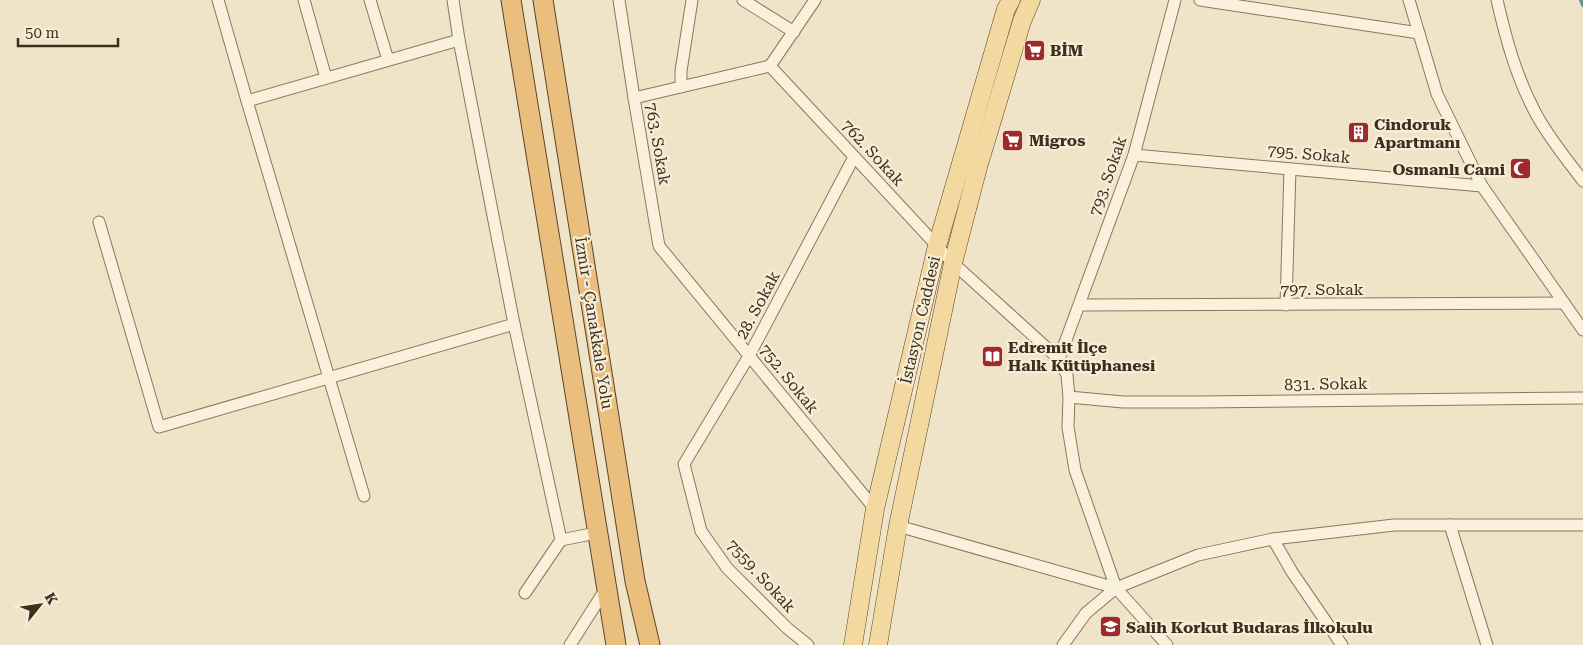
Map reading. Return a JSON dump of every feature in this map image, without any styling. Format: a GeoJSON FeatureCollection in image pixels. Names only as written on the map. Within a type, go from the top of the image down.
{"type":"FeatureCollection","features":[{"type":"Feature","properties":{"kind":"highway","name":"İzmir - Çanakkale Yolu"},"geometry":{"type":"LineString","coordinates":[[511,0],[605,590],[616,645]]}},
{"type":"Feature","properties":{"kind":"highway","name":"İzmir - Çanakkale Yolu"},"geometry":{"type":"LineString","coordinates":[[543,0],[635,581],[650,645]]}},
{"type":"Feature","properties":{"kind":"main road","name":"İstasyon Caddesi"},"geometry":{"type":"LineString","coordinates":[[853,645],[875,509],[937,246],[1006,9],[1011,0]]}},
{"type":"Feature","properties":{"kind":"main road","name":"İstasyon Caddesi"},"geometry":{"type":"LineString","coordinates":[[878,645],[898,526],[953,263],[978,167],[1022,21],[1031,0]]}},
{"type":"Feature","properties":{"kind":"street"},"geometry":{"type":"LineString","coordinates":[[218,0],[364,496]]}},
{"type":"Feature","properties":{"kind":"street"},"geometry":{"type":"LineString","coordinates":[[304,0],[326,78]]}},
{"type":"Feature","properties":{"kind":"street"},"geometry":{"type":"LineString","coordinates":[[370,0],[388,60]]}},
{"type":"Feature","properties":{"kind":"street"},"geometry":{"type":"LineString","coordinates":[[454,0],[459,40],[514,324],[561,540]]}},
{"type":"Feature","properties":{"kind":"street"},"geometry":{"type":"LineString","coordinates":[[619,0],[634,98]]}},
{"type":"Feature","properties":{"kind":"street"},"geometry":{"type":"LineString","coordinates":[[681,86],[681,71],[692,0]]}},
{"type":"Feature","properties":{"kind":"street"},"geometry":{"type":"LineString","coordinates":[[743,0],[794,32]]}},
{"type":"Feature","properties":{"kind":"street"},"geometry":{"type":"LineString","coordinates":[[770,66],[815,0]]}},
{"type":"Feature","properties":{"kind":"street","name":"793. Sokak"},"geometry":{"type":"LineString","coordinates":[[1059,360],[1134,155],[1175,0]]}},
{"type":"Feature","properties":{"kind":"street"},"geometry":{"type":"LineString","coordinates":[[1200,0],[1419,33]]}},
{"type":"Feature","properties":{"kind":"street"},"geometry":{"type":"LineString","coordinates":[[1409,0],[1438,94],[1482,186],[1583,330]]}},
{"type":"Feature","properties":{"kind":"street"},"geometry":{"type":"LineString","coordinates":[[1497,0],[1513,62],[1524,89],[1550,138],[1583,181]]}},
{"type":"Feature","properties":{"kind":"street"},"geometry":{"type":"LineString","coordinates":[[247,101],[459,40]]}},
{"type":"Feature","properties":{"kind":"street","name":"763. Sokak"},"geometry":{"type":"LineString","coordinates":[[659,246],[634,98],[770,66]]}},
{"type":"Feature","properties":{"kind":"street","name":"762. Sokak"},"geometry":{"type":"LineString","coordinates":[[770,66],[953,263],[1059,360]]}},
{"type":"Feature","properties":{"kind":"street","name":"795. Sokak"},"geometry":{"type":"LineString","coordinates":[[1134,155],[1482,186]]}},
{"type":"Feature","properties":{"kind":"street","name":"28. Sokak"},"geometry":{"type":"LineString","coordinates":[[684,464],[749,356],[854,157]]}},
{"type":"Feature","properties":{"kind":"street"},"geometry":{"type":"LineString","coordinates":[[1286,305],[1290,169]]}},
{"type":"Feature","properties":{"kind":"street"},"geometry":{"type":"LineString","coordinates":[[99,222],[159,427],[514,324]]}},
{"type":"Feature","properties":{"kind":"street","name":"752. Sokak"},"geometry":{"type":"LineString","coordinates":[[659,246],[875,509]]}},
{"type":"Feature","properties":{"kind":"street","name":"797. Sokak"},"geometry":{"type":"LineString","coordinates":[[1080,305],[1564,303]]}},
{"type":"Feature","properties":{"kind":"street"},"geometry":{"type":"LineString","coordinates":[[1059,360],[1067,375],[1069,397],[1068,427],[1075,470],[1116,588],[1167,645]]}},
{"type":"Feature","properties":{"kind":"street","name":"831. Sokak"},"geometry":{"type":"LineString","coordinates":[[1069,397],[1122,402],[1583,398]]}},
{"type":"Feature","properties":{"kind":"street","name":"7559. Sokak"},"geometry":{"type":"LineString","coordinates":[[684,464],[701,531],[727,568],[787,628],[808,645]]}},
{"type":"Feature","properties":{"kind":"street"},"geometry":{"type":"LineString","coordinates":[[1064,645],[1086,612],[1116,588],[1198,555],[1273,539],[1394,525],[1583,525]]}},
{"type":"Feature","properties":{"kind":"street"},"geometry":{"type":"LineString","coordinates":[[1450,525],[1487,645]]}},
{"type":"Feature","properties":{"kind":"street"},"geometry":{"type":"LineString","coordinates":[[898,526],[1116,588]]}},
{"type":"Feature","properties":{"kind":"street"},"geometry":{"type":"LineString","coordinates":[[525,593],[561,540],[596,533]]}},
{"type":"Feature","properties":{"kind":"street"},"geometry":{"type":"LineString","coordinates":[[1273,539],[1292,572],[1342,645]]}},
{"type":"Feature","properties":{"kind":"street"},"geometry":{"type":"LineString","coordinates":[[570,645],[605,590]]}},
{"type":"Feature","properties":{"kind":"waterway"},"geometry":{"type":"LineString","coordinates":[[1581,0],[1583,5]]}},
{"type":"Feature","properties":{"kind":"place","name":"BİM"},"geometry":{"type":"Point","coordinates":[1034,50]}},
{"type":"Feature","properties":{"kind":"place","name":"Cindoruk Apartmanı"},"geometry":{"type":"Point","coordinates":[1358,133]}},
{"type":"Feature","properties":{"kind":"place","name":"Migros"},"geometry":{"type":"Point","coordinates":[1013,140]}},
{"type":"Feature","properties":{"kind":"place","name":"Osmanlı Cami"},"geometry":{"type":"Point","coordinates":[1521,169]}},
{"type":"Feature","properties":{"kind":"place","name":"Edremit İlçe Halk Kütüphanesi"},"geometry":{"type":"Point","coordinates":[992,356]}},
{"type":"Feature","properties":{"kind":"place","name":"Salih Korkut Budaras İlkokulu"},"geometry":{"type":"Point","coordinates":[1110,627]}}]}
